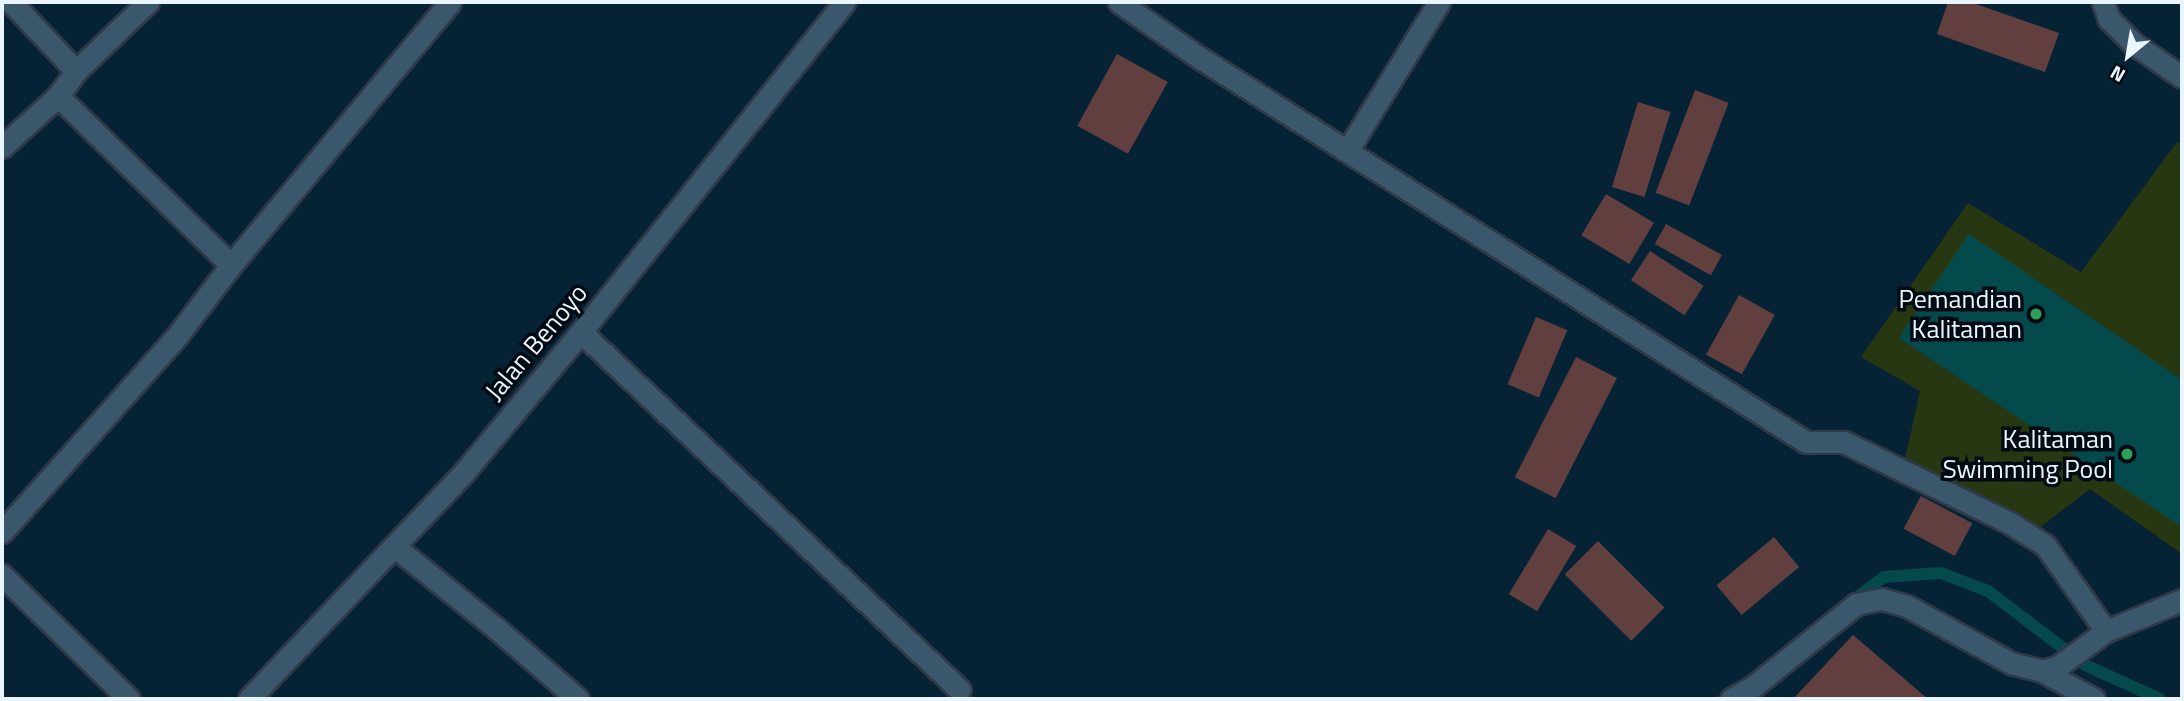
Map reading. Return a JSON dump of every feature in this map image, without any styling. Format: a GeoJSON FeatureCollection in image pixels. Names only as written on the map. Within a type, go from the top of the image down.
{"type":"FeatureCollection","features":[{"type":"Feature","properties":{"kind":"street"},"geometry":{"type":"LineString","coordinates":[[11,2],[75,71]]}},
{"type":"Feature","properties":{"kind":"street"},"geometry":{"type":"LineString","coordinates":[[2,147],[58,96],[75,71],[148,2]]}},
{"type":"Feature","properties":{"kind":"street"},"geometry":{"type":"LineString","coordinates":[[2,532],[177,336],[231,265],[450,2]]}},
{"type":"Feature","properties":{"kind":"street","name":"Jalan Benoyo"},"geometry":{"type":"LineString","coordinates":[[249,699],[466,470],[581,332],[844,2]]}},
{"type":"Feature","properties":{"kind":"street"},"geometry":{"type":"LineString","coordinates":[[1119,2],[1197,56],[1806,442],[1844,442],[2010,523],[2045,545],[2106,631]]}},
{"type":"Feature","properties":{"kind":"street"},"geometry":{"type":"LineString","coordinates":[[1347,150],[1439,2]]}},
{"type":"Feature","properties":{"kind":"street"},"geometry":{"type":"LineString","coordinates":[[2103,2],[2109,19],[2134,44],[2182,76]]}},
{"type":"Feature","properties":{"kind":"street"},"geometry":{"type":"LineString","coordinates":[[58,96],[231,265]]}},
{"type":"Feature","properties":{"kind":"street"},"geometry":{"type":"LineString","coordinates":[[581,332],[960,690]]}},
{"type":"Feature","properties":{"kind":"street"},"geometry":{"type":"LineString","coordinates":[[395,547],[489,622],[578,699]]}},
{"type":"Feature","properties":{"kind":"street"},"geometry":{"type":"LineString","coordinates":[[2,575],[129,699]]}},
{"type":"Feature","properties":{"kind":"street"},"geometry":{"type":"LineString","coordinates":[[1731,699],[1755,685],[1856,604],[1882,599],[1907,606],[2011,663],[2050,669],[2094,699]]}},
{"type":"Feature","properties":{"kind":"street"},"geometry":{"type":"LineString","coordinates":[[2050,669],[2106,631],[2182,600]]}},
{"type":"Feature","properties":{"kind":"shaded area","name":"Pemandian Kalitaman"},"geometry":{"type":"Polygon","coordinates":[[[2177,142],[2182,145],[2182,554],[2090,489],[2035,531],[1905,459],[1920,391],[1861,357],[1968,203],[2081,272],[2177,142]]]}},
{"type":"Feature","properties":{"kind":"shaded area","name":"Kalitaman Swimming Pool"},"geometry":{"type":"Polygon","coordinates":[[[1969,234],[2182,380],[2182,527],[1899,338],[1969,234]]]}},
{"type":"Feature","properties":{"kind":"building"},"geometry":{"type":"Polygon","coordinates":[[[1948,2],[1970,2],[2059,33],[2045,72],[1937,34],[1948,2]]]}},
{"type":"Feature","properties":{"kind":"building"},"geometry":{"type":"Polygon","coordinates":[[[1117,54],[1168,82],[1128,154],[1077,126],[1117,54]]]}},
{"type":"Feature","properties":{"kind":"building"},"geometry":{"type":"Polygon","coordinates":[[[1695,90],[1729,103],[1689,206],[1656,193],[1695,90]]]}},
{"type":"Feature","properties":{"kind":"building"},"geometry":{"type":"Polygon","coordinates":[[[1638,102],[1671,112],[1644,197],[1612,187],[1638,102]]]}},
{"type":"Feature","properties":{"kind":"building"},"geometry":{"type":"Polygon","coordinates":[[[1606,194],[1654,223],[1629,264],[1581,235],[1606,194]]]}},
{"type":"Feature","properties":{"kind":"building"},"geometry":{"type":"Polygon","coordinates":[[[1666,224],[1722,255],[1711,275],[1655,244],[1666,224]]]}},
{"type":"Feature","properties":{"kind":"building"},"geometry":{"type":"Polygon","coordinates":[[[1650,251],[1704,286],[1685,315],[1631,280],[1650,251]]]}},
{"type":"Feature","properties":{"kind":"building"},"geometry":{"type":"Polygon","coordinates":[[[1739,295],[1775,315],[1742,374],[1706,354],[1739,295]]]}},
{"type":"Feature","properties":{"kind":"building"},"geometry":{"type":"Polygon","coordinates":[[[1536,317],[1567,330],[1539,397],[1507,384],[1536,317]]]}},
{"type":"Feature","properties":{"kind":"building"},"geometry":{"type":"Polygon","coordinates":[[[1576,357],[1617,378],[1556,498],[1515,477],[1576,357]]]}},
{"type":"Feature","properties":{"kind":"building"},"geometry":{"type":"Polygon","coordinates":[[[1921,496],[1972,523],[1955,556],[1904,529],[1921,496]]]}},
{"type":"Feature","properties":{"kind":"building"},"geometry":{"type":"Polygon","coordinates":[[[1548,529],[1576,546],[1537,611],[1509,594],[1548,529]]]}},
{"type":"Feature","properties":{"kind":"building"},"geometry":{"type":"Polygon","coordinates":[[[1774,537],[1799,567],[1742,615],[1717,585],[1774,537]]]}},
{"type":"Feature","properties":{"kind":"building"},"geometry":{"type":"Polygon","coordinates":[[[1598,541],[1664,607],[1631,641],[1565,574],[1598,541]]]}},
{"type":"Feature","properties":{"kind":"building"},"geometry":{"type":"Polygon","coordinates":[[[1853,635],[1928,699],[1793,699],[1853,635]]]}},
{"type":"Feature","properties":{"kind":"waterway"},"geometry":{"type":"LineString","coordinates":[[1851,602],[1884,577],[1941,573],[1988,591],[2085,665],[2160,699]]}},
{"type":"Feature","properties":{"kind":"place","name":"Pemandian Kalitaman"},"geometry":{"type":"Point","coordinates":[2036,314]}},
{"type":"Feature","properties":{"kind":"place","name":"Kalitaman Swimming Pool"},"geometry":{"type":"Point","coordinates":[2127,454]}}]}
